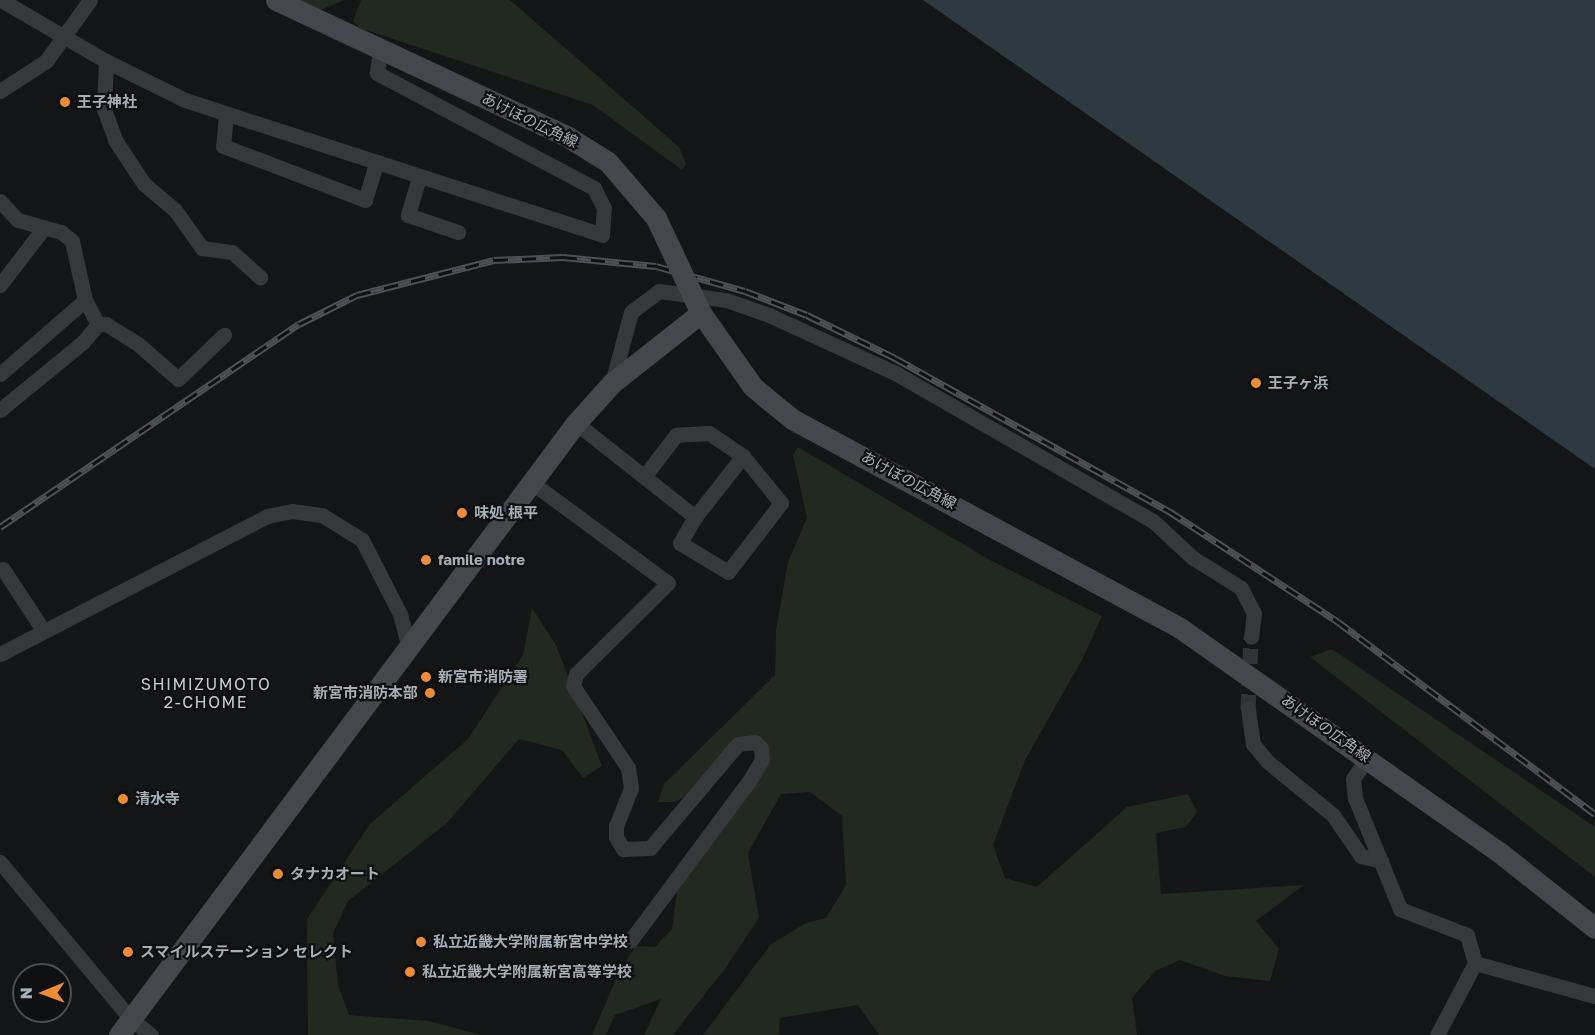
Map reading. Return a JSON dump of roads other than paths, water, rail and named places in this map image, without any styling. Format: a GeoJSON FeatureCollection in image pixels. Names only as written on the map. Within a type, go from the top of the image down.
{"type":"FeatureCollection","features":[{"type":"Feature","properties":{"kind":"main road","name":"あけぼの広角線"},"geometry":{"type":"LineString","coordinates":[[276,0],[568,136],[608,162],[656,218],[702,313],[753,387],[792,419],[1180,627],[1499,852],[1595,928]]}},
{"type":"Feature","properties":{"kind":"main road"},"geometry":{"type":"LineString","coordinates":[[125,1027],[576,423],[612,382],[702,313]]}},
{"type":"Feature","properties":{"kind":"street"},"geometry":{"type":"LineString","coordinates":[[1,0],[63,38],[184,100],[419,178],[602,235],[604,208],[594,188],[377,73],[380,50]]}},
{"type":"Feature","properties":{"kind":"street"},"geometry":{"type":"LineString","coordinates":[[0,91],[46,61],[90,0]]}},
{"type":"Feature","properties":{"kind":"street"},"geometry":{"type":"LineString","coordinates":[[106,61],[104,109],[116,140],[144,184],[175,210],[202,248],[232,252],[260,277]]}},
{"type":"Feature","properties":{"kind":"street"},"geometry":{"type":"LineString","coordinates":[[226,114],[223,146],[365,200],[376,164]]}},
{"type":"Feature","properties":{"kind":"street"},"geometry":{"type":"LineString","coordinates":[[419,178],[408,215],[458,232]]}},
{"type":"Feature","properties":{"kind":"street"},"geometry":{"type":"LineString","coordinates":[[0,201],[18,220],[43,229],[61,232],[72,241],[85,300],[98,324]]}},
{"type":"Feature","properties":{"kind":"street"},"geometry":{"type":"LineString","coordinates":[[0,285],[43,229]]}},
{"type":"Feature","properties":{"kind":"street"},"geometry":{"type":"LineString","coordinates":[[612,382],[631,312],[660,291],[726,300],[769,315],[897,374],[1153,521],[1193,558],[1241,588],[1254,613],[1251,637]]}},
{"type":"Feature","properties":{"kind":"street"},"geometry":{"type":"LineString","coordinates":[[0,374],[85,300]]}},
{"type":"Feature","properties":{"kind":"street"},"geometry":{"type":"LineString","coordinates":[[98,324],[106,324],[138,344],[178,379],[224,335]]}},
{"type":"Feature","properties":{"kind":"street"},"geometry":{"type":"LineString","coordinates":[[0,410],[83,342],[98,324]]}},
{"type":"Feature","properties":{"kind":"street"},"geometry":{"type":"LineString","coordinates":[[576,423],[646,474],[695,517]]}},
{"type":"Feature","properties":{"kind":"street"},"geometry":{"type":"LineString","coordinates":[[646,474],[676,435],[709,433],[743,456],[781,503],[728,572],[680,543],[695,517],[743,456]]}},
{"type":"Feature","properties":{"kind":"street"},"geometry":{"type":"LineString","coordinates":[[531,482],[668,583],[576,674],[573,686],[628,768],[631,788],[616,826],[616,837],[623,849],[650,848],[738,744],[755,742],[761,748],[762,760],[749,781],[630,941]]}},
{"type":"Feature","properties":{"kind":"street"},"geometry":{"type":"LineString","coordinates":[[0,654],[267,516],[292,511],[322,515],[362,540],[400,614],[409,647]]}},
{"type":"Feature","properties":{"kind":"street"},"geometry":{"type":"LineString","coordinates":[[3,569],[44,630]]}},
{"type":"Feature","properties":{"kind":"street"},"geometry":{"type":"LineString","coordinates":[[1248,710],[1253,744],[1260,753],[1333,815],[1361,856],[1381,861]]}},
{"type":"Feature","properties":{"kind":"street"},"geometry":{"type":"LineString","coordinates":[[1367,758],[1353,779],[1353,785],[1400,909],[1467,935],[1475,963],[1437,1035]]}},
{"type":"Feature","properties":{"kind":"street"},"geometry":{"type":"LineString","coordinates":[[0,862],[125,1027],[150,1035]]}},
{"type":"Feature","properties":{"kind":"street"},"geometry":{"type":"LineString","coordinates":[[1475,963],[1595,996]]}},
{"type":"Feature","properties":{"kind":"tunnel"},"geometry":{"type":"LineString","coordinates":[[1248,709],[1251,637]]}},
{"type":"Feature","properties":{"kind":"railway"},"geometry":{"type":"LineString","coordinates":[[0,527],[299,324],[357,295],[494,260],[563,257],[656,266],[745,291],[807,315],[895,358],[1169,511],[1337,621],[1595,814]]}},
{"type":"Feature","properties":{"kind":"place","name":"王子神社"},"geometry":{"type":"Point","coordinates":[65,102]}},
{"type":"Feature","properties":{"kind":"place","name":"王子ヶ浜"},"geometry":{"type":"Point","coordinates":[1256,383]}},
{"type":"Feature","properties":{"kind":"place","name":"味処 根平"},"geometry":{"type":"Point","coordinates":[462,513]}},
{"type":"Feature","properties":{"kind":"place","name":"famile notre"},"geometry":{"type":"Point","coordinates":[426,560]}},
{"type":"Feature","properties":{"kind":"place","name":"新宮市消防署"},"geometry":{"type":"Point","coordinates":[426,677]}},
{"type":"Feature","properties":{"kind":"place","name":"新宮市消防本部"},"geometry":{"type":"Point","coordinates":[430,693]}},
{"type":"Feature","properties":{"kind":"place","name":"清水寺"},"geometry":{"type":"Point","coordinates":[123,799]}},
{"type":"Feature","properties":{"kind":"place","name":"タナカオート"},"geometry":{"type":"Point","coordinates":[278,874]}},
{"type":"Feature","properties":{"kind":"place","name":"私立近畿大学附属新宮中学校"},"geometry":{"type":"Point","coordinates":[421,942]}},
{"type":"Feature","properties":{"kind":"place","name":"スマイルステーション セレクト"},"geometry":{"type":"Point","coordinates":[128,952]}},
{"type":"Feature","properties":{"kind":"place","name":"私立近畿大学附属新宮高等学校"},"geometry":{"type":"Point","coordinates":[410,972]}},
{"type":"Feature","properties":{"kind":"district","name":"SHIMIZUMOTO 2-CHOME"},"geometry":{"type":"Point","coordinates":[206,693]}}]}
